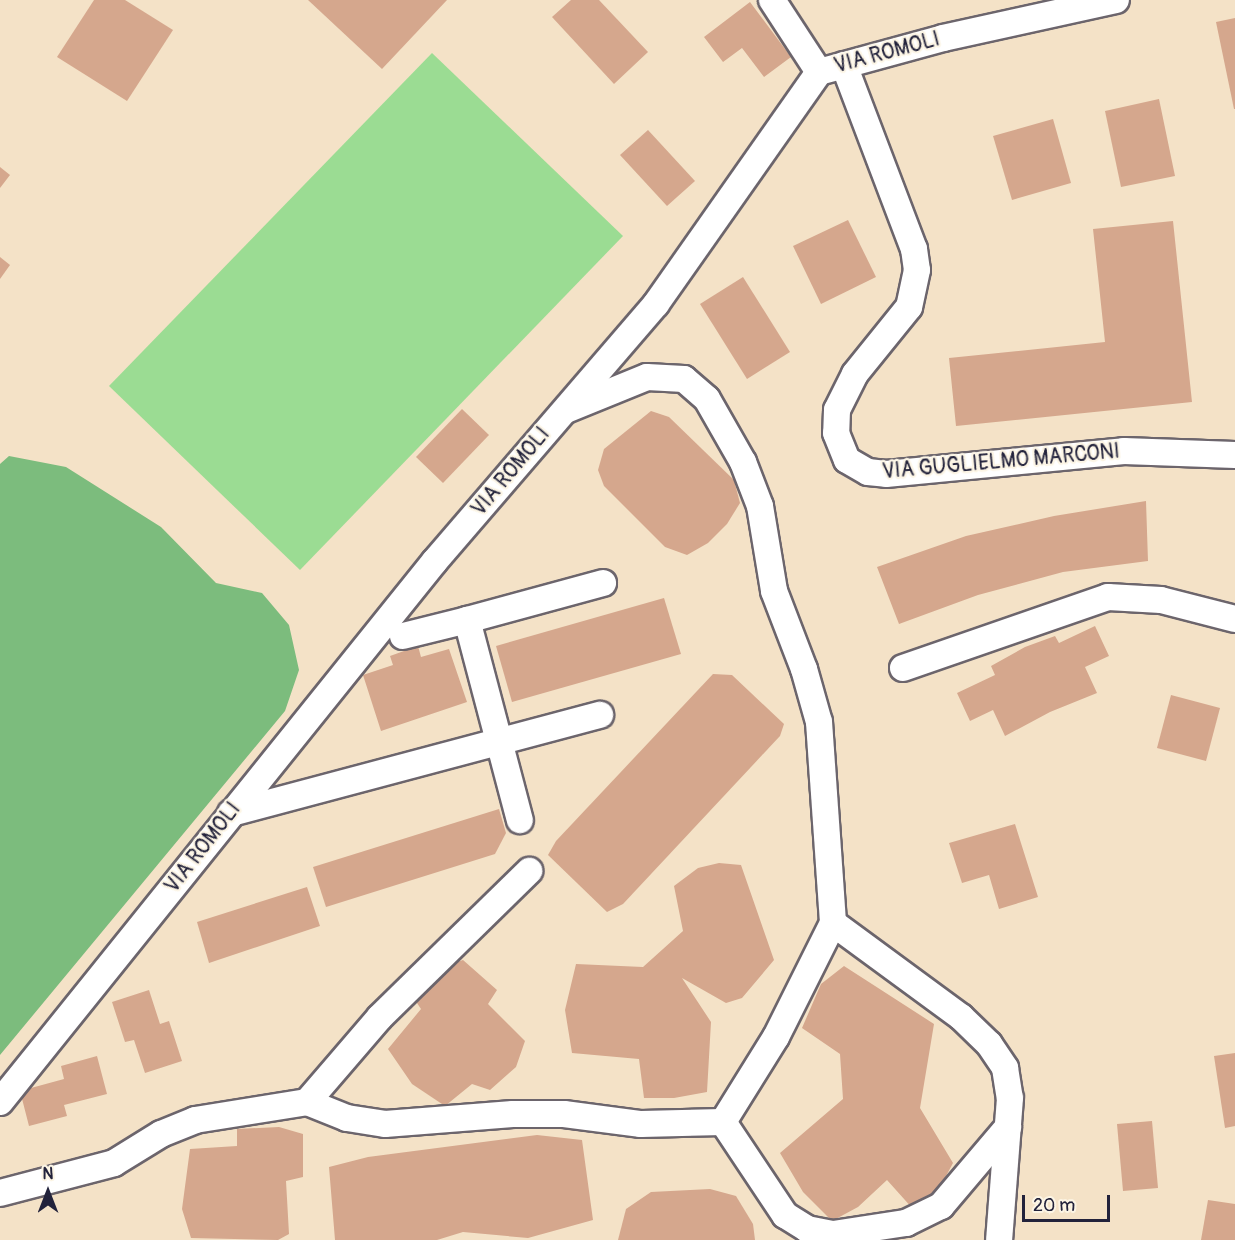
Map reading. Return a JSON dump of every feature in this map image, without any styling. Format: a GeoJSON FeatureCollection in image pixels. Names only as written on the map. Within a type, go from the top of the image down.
{"type":"FeatureCollection","features":[{"type":"Feature","properties":{"kind":"street"},"geometry":{"type":"LineString","coordinates":[[772,0],[819,72]]}},
{"type":"Feature","properties":{"kind":"street","name":"VIA ROMOLI"},"geometry":{"type":"LineString","coordinates":[[0,1102],[231,813],[560,412],[656,304],[819,72],[998,24],[1116,0]]}},
{"type":"Feature","properties":{"kind":"street","name":"VIA GUGLIELMO MARCONI"},"geometry":{"type":"LineString","coordinates":[[844,65],[914,249],[917,270],[909,306],[855,374],[837,410],[836,433],[847,460],[859,469],[886,474],[1124,451],[1235,455]]}},
{"type":"Feature","properties":{"kind":"street"},"geometry":{"type":"LineString","coordinates":[[560,412],[647,377],[675,376],[692,384],[706,399],[744,462],[760,506],[776,597],[804,669],[820,728],[833,923],[776,1037],[723,1122]]}},
{"type":"Feature","properties":{"kind":"street"},"geometry":{"type":"LineString","coordinates":[[402,636],[603,583]]}},
{"type":"Feature","properties":{"kind":"street"},"geometry":{"type":"LineString","coordinates":[[903,668],[1108,597],[1161,600],[1235,619]]}},
{"type":"Feature","properties":{"kind":"street"},"geometry":{"type":"LineString","coordinates":[[467,620],[520,820]]}},
{"type":"Feature","properties":{"kind":"street"},"geometry":{"type":"LineString","coordinates":[[231,813],[600,715]]}},
{"type":"Feature","properties":{"kind":"street"},"geometry":{"type":"LineString","coordinates":[[307,1102],[380,1017],[529,871]]}},
{"type":"Feature","properties":{"kind":"street"},"geometry":{"type":"LineString","coordinates":[[833,923],[961,1017],[989,1044],[1008,1079],[1008,1127],[999,1240]]}},
{"type":"Feature","properties":{"kind":"street"},"geometry":{"type":"LineString","coordinates":[[0,1193],[114,1163],[161,1134],[195,1120],[307,1102],[347,1118],[375,1123],[530,1113],[652,1125],[723,1122]]}},
{"type":"Feature","properties":{"kind":"street"},"geometry":{"type":"LineString","coordinates":[[723,1122],[785,1215],[807,1229],[826,1234],[897,1225],[932,1212],[954,1194],[1008,1127]]}},
{"type":"Feature","properties":{"kind":"green space"},"geometry":{"type":"Polygon","coordinates":[[[432,53],[623,236],[300,570],[109,386],[432,53]]]}},
{"type":"Feature","properties":{"kind":"green space"},"geometry":{"type":"Polygon","coordinates":[[[9,456],[66,467],[161,527],[216,583],[262,593],[289,625],[299,670],[285,711],[0,1055],[0,464],[9,456]]]}},
{"type":"Feature","properties":{"kind":"building"},"geometry":{"type":"Polygon","coordinates":[[[94,0],[125,0],[173,30],[127,101],[57,57],[94,0]]]}},
{"type":"Feature","properties":{"kind":"building"},"geometry":{"type":"Polygon","coordinates":[[[308,0],[447,0],[382,69],[308,0]]]}},
{"type":"Feature","properties":{"kind":"building"},"geometry":{"type":"Polygon","coordinates":[[[571,0],[599,0],[648,52],[614,84],[552,17],[571,0]]]}},
{"type":"Feature","properties":{"kind":"building"},"geometry":{"type":"Polygon","coordinates":[[[750,2],[791,57],[764,77],[742,48],[723,62],[704,37],[750,2]]]}},
{"type":"Feature","properties":{"kind":"building"},"geometry":{"type":"Polygon","coordinates":[[[1235,18],[1235,109],[1234,109],[1216,22],[1235,18]]]}},
{"type":"Feature","properties":{"kind":"building"},"geometry":{"type":"Polygon","coordinates":[[[1159,99],[1175,176],[1121,187],[1105,111],[1159,99]]]}},
{"type":"Feature","properties":{"kind":"building"},"geometry":{"type":"Polygon","coordinates":[[[1053,119],[1071,183],[1012,200],[993,136],[1053,119]]]}},
{"type":"Feature","properties":{"kind":"building"},"geometry":{"type":"Polygon","coordinates":[[[648,130],[695,181],[667,206],[620,155],[648,130]]]}},
{"type":"Feature","properties":{"kind":"building"},"geometry":{"type":"Polygon","coordinates":[[[0,167],[10,175],[0,188],[0,167]]]}},
{"type":"Feature","properties":{"kind":"building"},"geometry":{"type":"Polygon","coordinates":[[[848,220],[876,277],[821,304],[793,246],[848,220]]]}},
{"type":"Feature","properties":{"kind":"building"},"geometry":{"type":"Polygon","coordinates":[[[1173,221],[1192,402],[956,426],[949,358],[1105,342],[1093,229],[1173,221]]]}},
{"type":"Feature","properties":{"kind":"building"},"geometry":{"type":"Polygon","coordinates":[[[0,257],[10,265],[0,279],[0,257]]]}},
{"type":"Feature","properties":{"kind":"building"},"geometry":{"type":"Polygon","coordinates":[[[743,277],[790,352],[747,379],[700,304],[743,277]]]}},
{"type":"Feature","properties":{"kind":"building"},"geometry":{"type":"Polygon","coordinates":[[[462,409],[489,435],[443,483],[416,457],[462,409]]]}},
{"type":"Feature","properties":{"kind":"building"},"geometry":{"type":"Polygon","coordinates":[[[651,411],[669,417],[734,480],[740,503],[727,524],[708,543],[687,555],[665,547],[604,486],[598,470],[604,449],[651,411]]]}},
{"type":"Feature","properties":{"kind":"building"},"geometry":{"type":"Polygon","coordinates":[[[1146,501],[1148,561],[1063,572],[978,595],[899,624],[877,567],[966,536],[1054,516],[1146,501]]]}},
{"type":"Feature","properties":{"kind":"building"},"geometry":{"type":"Polygon","coordinates":[[[664,598],[681,654],[512,702],[496,646],[664,598]]]}},
{"type":"Feature","properties":{"kind":"building"},"geometry":{"type":"Polygon","coordinates":[[[1095,626],[1109,656],[1085,667],[1097,693],[1050,712],[1005,736],[993,710],[970,721],[957,693],[995,675],[991,666],[1025,647],[1055,636],[1059,643],[1095,626]]]}},
{"type":"Feature","properties":{"kind":"building"},"geometry":{"type":"Polygon","coordinates":[[[418,646],[421,657],[449,649],[467,702],[381,731],[363,675],[393,665],[390,656],[418,646]]]}},
{"type":"Feature","properties":{"kind":"building"},"geometry":{"type":"Polygon","coordinates":[[[713,674],[732,675],[784,724],[780,736],[623,904],[607,912],[548,855],[556,841],[713,674]]]}},
{"type":"Feature","properties":{"kind":"building"},"geometry":{"type":"Polygon","coordinates":[[[1171,695],[1220,708],[1206,761],[1157,748],[1171,695]]]}},
{"type":"Feature","properties":{"kind":"building"},"geometry":{"type":"Polygon","coordinates":[[[499,809],[506,833],[495,854],[326,907],[313,867],[499,809]]]}},
{"type":"Feature","properties":{"kind":"building"},"geometry":{"type":"Polygon","coordinates":[[[1015,824],[1038,897],[999,909],[989,875],[962,883],[949,843],[1015,824]]]}},
{"type":"Feature","properties":{"kind":"building"},"geometry":{"type":"Polygon","coordinates":[[[719,863],[741,865],[774,960],[742,998],[726,1003],[682,978],[711,1022],[707,1092],[674,1098],[644,1098],[639,1059],[572,1053],[565,1010],[576,964],[643,967],[683,931],[674,886],[698,868],[719,863]]]}},
{"type":"Feature","properties":{"kind":"building"},"geometry":{"type":"Polygon","coordinates":[[[307,887],[320,926],[209,963],[197,922],[307,887]]]}},
{"type":"Feature","properties":{"kind":"building"},"geometry":{"type":"Polygon","coordinates":[[[463,960],[497,990],[488,1004],[525,1041],[516,1067],[490,1090],[472,1084],[445,1106],[412,1084],[388,1049],[421,1009],[413,997],[442,967],[463,960]]]}},
{"type":"Feature","properties":{"kind":"building"},"geometry":{"type":"Polygon","coordinates":[[[844,966],[934,1024],[920,1108],[953,1163],[939,1189],[913,1209],[887,1180],[858,1207],[832,1221],[803,1192],[780,1153],[843,1099],[840,1054],[802,1028],[821,984],[844,966]]]}},
{"type":"Feature","properties":{"kind":"building"},"geometry":{"type":"Polygon","coordinates":[[[149,990],[160,1024],[169,1021],[182,1061],[145,1073],[134,1040],[125,1042],[112,1002],[149,990]]]}},
{"type":"Feature","properties":{"kind":"building"},"geometry":{"type":"Polygon","coordinates":[[[1235,1053],[1235,1126],[1225,1128],[1214,1056],[1235,1053]]]}},
{"type":"Feature","properties":{"kind":"building"},"geometry":{"type":"Polygon","coordinates":[[[97,1056],[107,1094],[64,1105],[67,1116],[29,1126],[20,1091],[64,1079],[61,1066],[97,1056]]]}},
{"type":"Feature","properties":{"kind":"building"},"geometry":{"type":"Polygon","coordinates":[[[1152,1121],[1158,1188],[1123,1191],[1117,1124],[1152,1121]]]}},
{"type":"Feature","properties":{"kind":"building"},"geometry":{"type":"Polygon","coordinates":[[[279,1127],[303,1134],[303,1177],[286,1181],[289,1234],[278,1240],[191,1238],[182,1209],[190,1149],[237,1146],[237,1129],[279,1127]]]}},
{"type":"Feature","properties":{"kind":"building"},"geometry":{"type":"Polygon","coordinates":[[[537,1135],[582,1140],[593,1220],[528,1238],[463,1232],[437,1240],[335,1240],[329,1167],[368,1157],[537,1135]]]}},
{"type":"Feature","properties":{"kind":"building"},"geometry":{"type":"Polygon","coordinates":[[[710,1189],[736,1196],[753,1224],[755,1240],[618,1240],[626,1209],[651,1192],[710,1189]]]}},
{"type":"Feature","properties":{"kind":"building"},"geometry":{"type":"Polygon","coordinates":[[[1208,1200],[1235,1204],[1235,1240],[1201,1240],[1208,1200]]]}}]}
